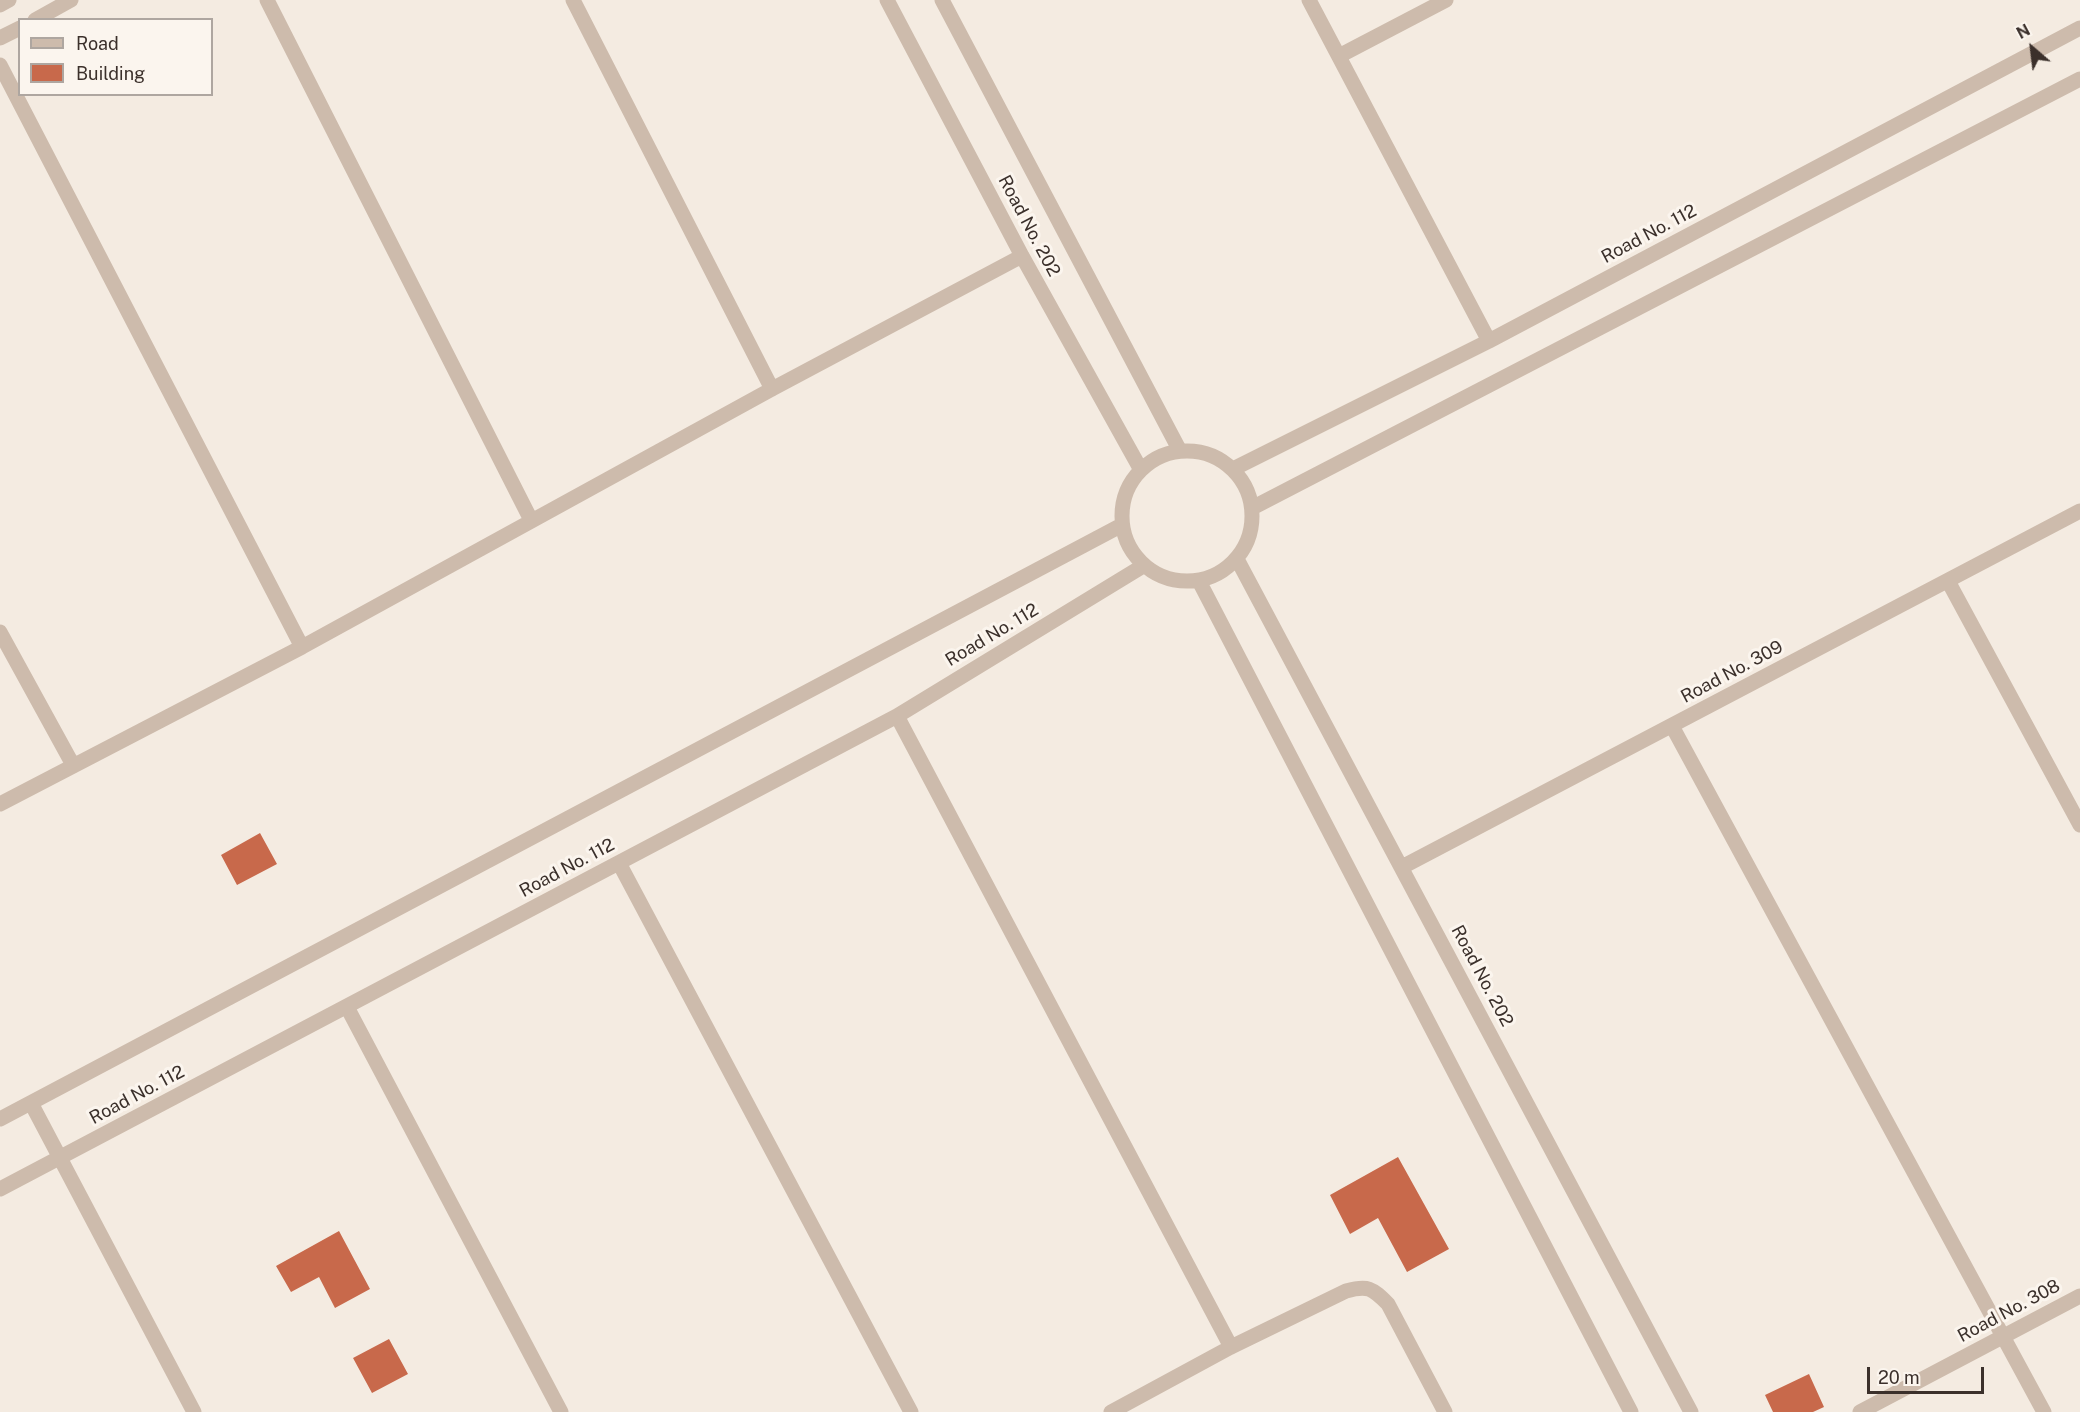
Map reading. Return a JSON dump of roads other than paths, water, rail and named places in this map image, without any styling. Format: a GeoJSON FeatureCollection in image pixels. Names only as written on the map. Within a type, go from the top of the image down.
{"type":"FeatureCollection","features":[{"type":"Feature","properties":{"kind":"street"},"geometry":{"type":"LineString","coordinates":[[0,5],[9,0]]}},
{"type":"Feature","properties":{"kind":"street"},"geometry":{"type":"LineString","coordinates":[[39,18],[71,0]]}},
{"type":"Feature","properties":{"kind":"street"},"geometry":{"type":"LineString","coordinates":[[267,0],[531,520]]}},
{"type":"Feature","properties":{"kind":"street"},"geometry":{"type":"LineString","coordinates":[[573,0],[772,389]]}},
{"type":"Feature","properties":{"kind":"street","name":"Road No. 202"},"geometry":{"type":"LineString","coordinates":[[887,0],[1022,256],[1141,470]]}},
{"type":"Feature","properties":{"kind":"street","name":"Road No. 202"},"geometry":{"type":"LineString","coordinates":[[942,0],[1180,451]]}},
{"type":"Feature","properties":{"kind":"street"},"geometry":{"type":"LineString","coordinates":[[1309,0],[1489,341]]}},
{"type":"Feature","properties":{"kind":"street"},"geometry":{"type":"LineString","coordinates":[[1339,56],[1446,0]]}},
{"type":"Feature","properties":{"kind":"street","name":"Road No. 112"},"geometry":{"type":"LineString","coordinates":[[1233,469],[1489,341],[2080,28]]}},
{"type":"Feature","properties":{"kind":"street"},"geometry":{"type":"LineString","coordinates":[[0,38],[18,29]]}},
{"type":"Feature","properties":{"kind":"street"},"geometry":{"type":"LineString","coordinates":[[0,65],[302,647]]}},
{"type":"Feature","properties":{"kind":"street"},"geometry":{"type":"LineString","coordinates":[[1252,508],[2080,79]]}},
{"type":"Feature","properties":{"kind":"street"},"geometry":{"type":"LineString","coordinates":[[0,804],[302,647],[772,389],[1022,256]]}},
{"type":"Feature","properties":{"kind":"street"},"geometry":{"type":"LineString","coordinates":[[1180,451],[1199,452],[1217,458],[1233,469],[1246,487],[1252,508],[1250,535],[1237,559],[1220,573],[1199,581],[1179,582],[1160,577],[1143,566],[1129,548],[1122,525],[1122,505],[1128,486],[1141,470],[1159,457],[1180,451]]}},
{"type":"Feature","properties":{"kind":"street","name":"Road No. 309"},"geometry":{"type":"LineString","coordinates":[[1402,867],[2080,511]]}},
{"type":"Feature","properties":{"kind":"street","name":"Road No. 112"},"geometry":{"type":"LineString","coordinates":[[0,1119],[1122,525]]}},
{"type":"Feature","properties":{"kind":"street","name":"Road No. 202"},"geometry":{"type":"LineString","coordinates":[[1237,559],[1691,1412]]}},
{"type":"Feature","properties":{"kind":"street","name":"Road No. 112"},"geometry":{"type":"LineString","coordinates":[[0,1189],[897,716],[1143,566]]}},
{"type":"Feature","properties":{"kind":"street"},"geometry":{"type":"LineString","coordinates":[[1199,581],[1631,1412]]}},
{"type":"Feature","properties":{"kind":"street"},"geometry":{"type":"LineString","coordinates":[[1948,581],[2080,825]]}},
{"type":"Feature","properties":{"kind":"street"},"geometry":{"type":"LineString","coordinates":[[0,632],[73,765]]}},
{"type":"Feature","properties":{"kind":"street"},"geometry":{"type":"LineString","coordinates":[[897,716],[1231,1347]]}},
{"type":"Feature","properties":{"kind":"street"},"geometry":{"type":"LineString","coordinates":[[1672,726],[2044,1412]]}},
{"type":"Feature","properties":{"kind":"street"},"geometry":{"type":"LineString","coordinates":[[619,863],[911,1412]]}},
{"type":"Feature","properties":{"kind":"street"},"geometry":{"type":"LineString","coordinates":[[347,1006],[561,1412]]}},
{"type":"Feature","properties":{"kind":"street"},"geometry":{"type":"LineString","coordinates":[[31,1103],[194,1412]]}},
{"type":"Feature","properties":{"kind":"street"},"geometry":{"type":"LineString","coordinates":[[1111,1412],[1231,1347],[1346,1291],[1363,1287],[1376,1292],[1388,1304],[1444,1412]]}},
{"type":"Feature","properties":{"kind":"street","name":"Road No. 308"},"geometry":{"type":"LineString","coordinates":[[1860,1412],[2080,1296]]}}]}
